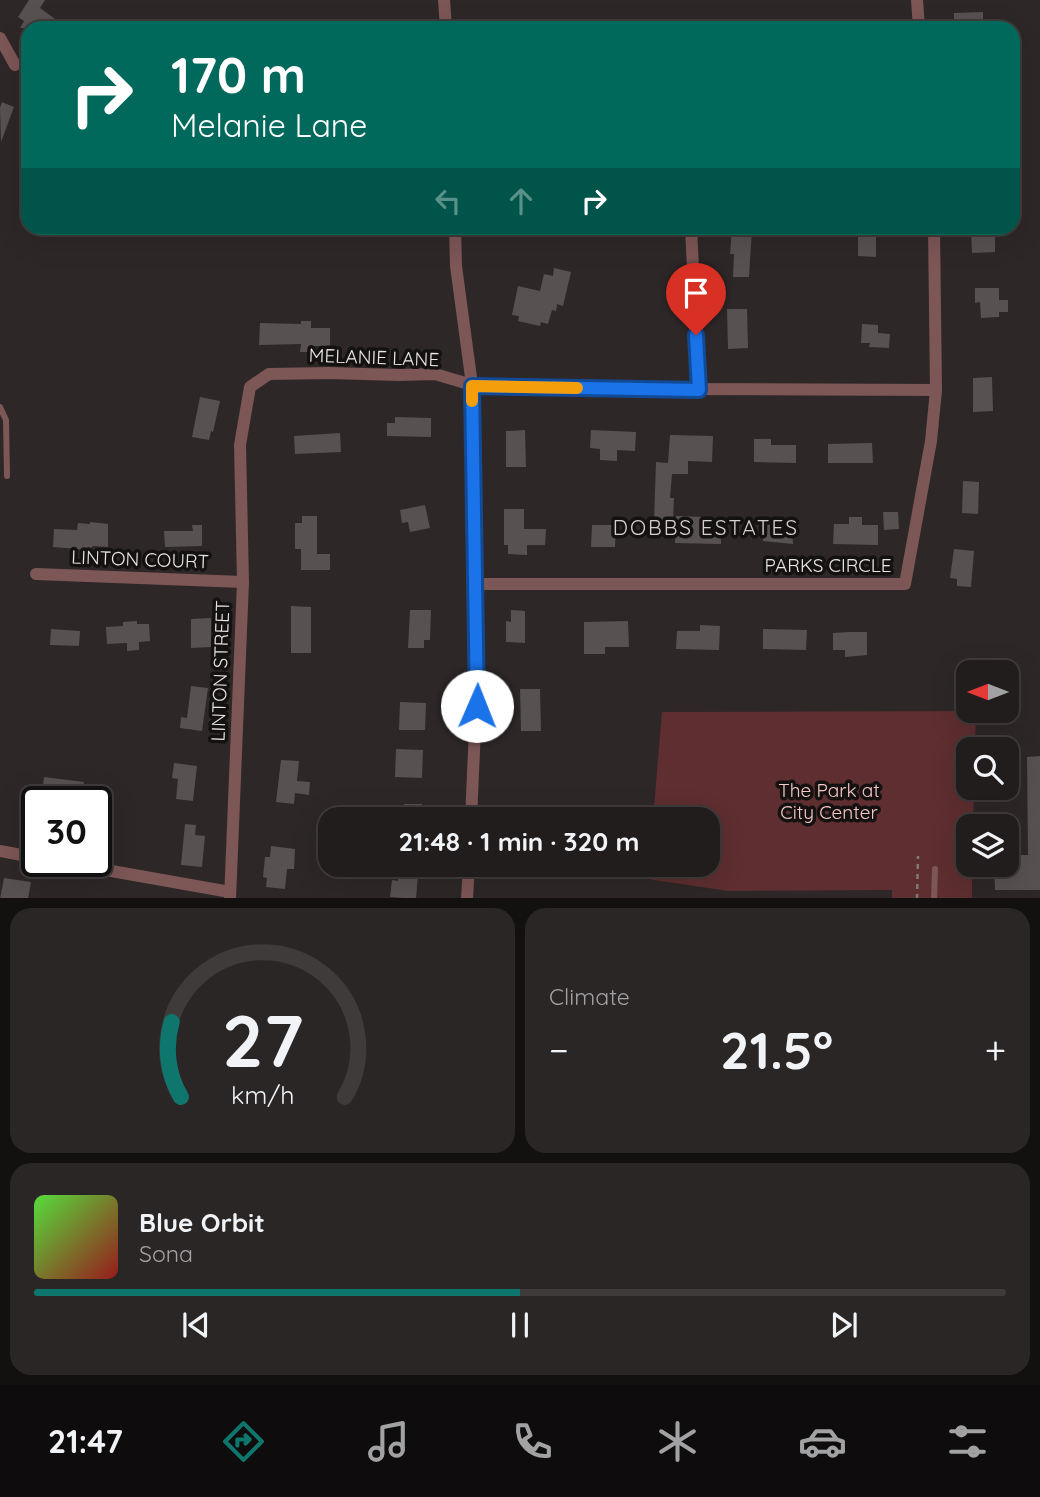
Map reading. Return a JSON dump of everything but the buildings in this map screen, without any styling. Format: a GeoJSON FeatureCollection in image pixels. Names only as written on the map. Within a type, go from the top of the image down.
{"type":"FeatureCollection","features":[{"type":"Feature","properties":{"kind":"street"},"geometry":{"type":"LineString","coordinates":[[444,0],[446,21]]}},
{"type":"Feature","properties":{"kind":"street"},"geometry":{"type":"LineString","coordinates":[[917,0],[918,21]]}},
{"type":"Feature","properties":{"kind":"street"},"geometry":{"type":"LineString","coordinates":[[0,38],[15,65]]}},
{"type":"Feature","properties":{"kind":"street"},"geometry":{"type":"LineString","coordinates":[[455,235],[456,266],[472,386],[477,682],[472,807]]}},
{"type":"Feature","properties":{"kind":"street"},"geometry":{"type":"LineString","coordinates":[[691,235],[699,390]]}},
{"type":"Feature","properties":{"kind":"street","name":"PARKS CIRCLE"},"geometry":{"type":"LineString","coordinates":[[476,584],[905,584],[931,442],[936,390],[934,235]]}},
{"type":"Feature","properties":{"kind":"street","name":"MELANIE LANE"},"geometry":{"type":"LineString","coordinates":[[240,444],[250,387],[269,374],[435,374],[472,386],[936,390]]}},
{"type":"Feature","properties":{"kind":"street","name":"LINTON STREET"},"geometry":{"type":"LineString","coordinates":[[230,895],[243,582],[240,444]]}},
{"type":"Feature","properties":{"kind":"street","name":"LINTON COURT"},"geometry":{"type":"LineString","coordinates":[[36,574],[243,582]]}},
{"type":"Feature","properties":{"kind":"street"},"geometry":{"type":"LineString","coordinates":[[0,851],[21,855]]}},
{"type":"Feature","properties":{"kind":"street"},"geometry":{"type":"LineString","coordinates":[[112,872],[230,895]]}},
{"type":"Feature","properties":{"kind":"street"},"geometry":{"type":"LineString","coordinates":[[467,898],[468,877]]}},
{"type":"Feature","properties":{"kind":"lane"},"geometry":{"type":"LineString","coordinates":[[0,407],[6,420],[7,476]]}},
{"type":"Feature","properties":{"kind":"lane"},"geometry":{"type":"LineString","coordinates":[[934,898],[935,869]]}},
{"type":"Feature","properties":{"kind":"path"},"geometry":{"type":"LineString","coordinates":[[916,898],[918,856]]}},
{"type":"Feature","properties":{"kind":"green space","name":"The Park at City Center"},"geometry":{"type":"Polygon","coordinates":[[[956,711],[956,723],[976,723],[975,737],[956,737],[956,800],[974,800],[973,814],[956,814],[956,877],[972,877],[972,898],[892,898],[892,890],[728,891],[648,879],[720,877],[720,807],[654,807],[662,712],[956,711]]]}},
{"type":"Feature","properties":{"kind":"slow traffic"},"geometry":{"type":"LineString","coordinates":[[472,401],[472,386],[577,388]]}},
{"type":"Feature","properties":{"kind":"district","name":"DOBBS ESTATES"},"geometry":{"type":"Point","coordinates":[706,527]}},
{"type":"Feature","properties":{"kind":"route"},"geometry":{"type":"LineString","coordinates":[[477,706],[472,386],[699,390],[696,335]]}}]}
